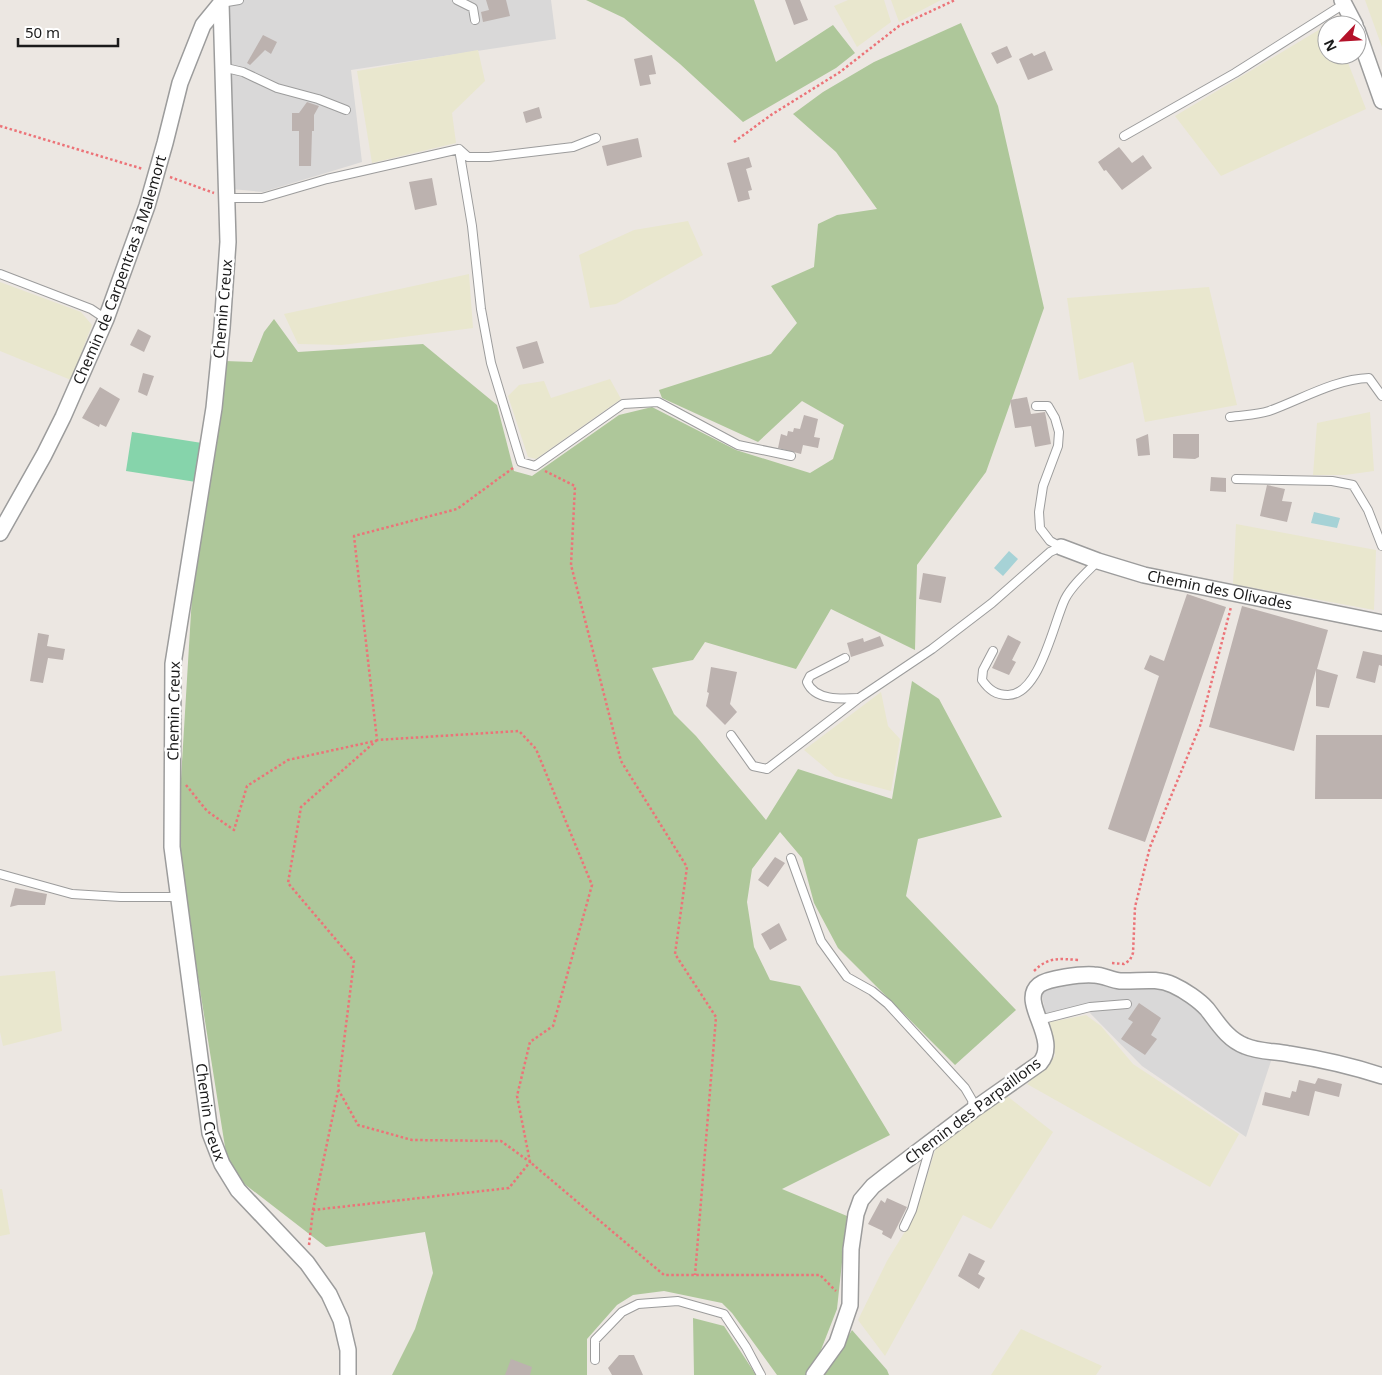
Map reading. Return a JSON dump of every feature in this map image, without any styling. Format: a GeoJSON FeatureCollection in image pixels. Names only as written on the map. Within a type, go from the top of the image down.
{"type":"FeatureCollection","features":[{"type":"Feature","properties":{"kind":"street","name":"Chemin Creux"},"geometry":{"type":"LineString","coordinates":[[221,2],[227,251],[214,408],[174,664],[172,847],[210,1133],[222,1164],[238,1190],[307,1263],[330,1294],[341,1320],[348,1350],[348,1375]]}},
{"type":"Feature","properties":{"kind":"street","name":"Chemin de Carpentras à Malemort"},"geometry":{"type":"LineString","coordinates":[[0,533],[44,455],[106,319],[147,206],[180,84],[203,25],[221,2]]}},
{"type":"Feature","properties":{"kind":"street"},"geometry":{"type":"LineString","coordinates":[[1343,2],[1350,15]]}},
{"type":"Feature","properties":{"kind":"street"},"geometry":{"type":"LineString","coordinates":[[1367,58],[1382,101]]}},
{"type":"Feature","properties":{"kind":"street","name":"Chemin des Olivades"},"geometry":{"type":"LineString","coordinates":[[1061,547],[1144,575],[1382,623]]}},
{"type":"Feature","properties":{"kind":"street","name":"Chemin des Parpaillons"},"geometry":{"type":"LineString","coordinates":[[814,1375],[837,1343],[850,1305],[851,1249],[856,1214],[861,1200],[880,1180],[973,1110],[1040,1063],[1046,1056],[1048,1044],[1033,1000],[1034,992],[1039,985],[1066,976],[1095,975],[1119,981],[1155,980],[1173,984],[1205,1008],[1231,1039],[1243,1045],[1259,1050],[1331,1062],[1382,1076]]}},
{"type":"Feature","properties":{"kind":"lane"},"geometry":{"type":"LineString","coordinates":[[221,2],[238,0]]}},
{"type":"Feature","properties":{"kind":"lane"},"geometry":{"type":"LineString","coordinates":[[457,0],[473,8],[475,20]]}},
{"type":"Feature","properties":{"kind":"lane"},"geometry":{"type":"LineString","coordinates":[[1124,136],[1235,73],[1343,2]]}},
{"type":"Feature","properties":{"kind":"lane"},"geometry":{"type":"LineString","coordinates":[[222,67],[243,72],[277,88],[318,98],[346,110]]}},
{"type":"Feature","properties":{"kind":"lane"},"geometry":{"type":"LineString","coordinates":[[459,149],[468,157],[489,157],[573,147],[596,138]]}},
{"type":"Feature","properties":{"kind":"lane"},"geometry":{"type":"LineString","coordinates":[[227,198],[262,198],[327,179],[459,149]]}},
{"type":"Feature","properties":{"kind":"lane"},"geometry":{"type":"LineString","coordinates":[[459,149],[472,226],[481,309],[491,363],[520,462],[534,466],[623,404],[658,402],[738,445],[791,456]]}},
{"type":"Feature","properties":{"kind":"lane"},"geometry":{"type":"LineString","coordinates":[[0,274],[91,309],[106,319]]}},
{"type":"Feature","properties":{"kind":"lane"},"geometry":{"type":"LineString","coordinates":[[1230,417],[1267,412],[1295,399],[1356,378],[1369,378],[1382,396]]}},
{"type":"Feature","properties":{"kind":"lane"},"geometry":{"type":"LineString","coordinates":[[1036,406],[1048,406],[1055,418],[1059,432],[1058,446],[1043,486],[1039,512],[1040,528],[1050,541],[1061,547]]}},
{"type":"Feature","properties":{"kind":"lane"},"geometry":{"type":"LineString","coordinates":[[1236,479],[1332,480],[1353,485],[1368,510],[1382,546]]}},
{"type":"Feature","properties":{"kind":"lane"},"geometry":{"type":"LineString","coordinates":[[731,736],[753,766],[767,769],[858,698],[932,649],[992,603],[1050,552],[1061,547]]}},
{"type":"Feature","properties":{"kind":"lane"},"geometry":{"type":"LineString","coordinates":[[994,651],[982,670],[982,680],[987,687],[998,694],[1011,695],[1022,689],[1030,680],[1045,654],[1065,598],[1082,576],[1098,561]]}},
{"type":"Feature","properties":{"kind":"lane"},"geometry":{"type":"LineString","coordinates":[[845,658],[810,676],[808,682],[810,688],[821,695],[837,699],[858,698]]}},
{"type":"Feature","properties":{"kind":"lane"},"geometry":{"type":"LineString","coordinates":[[791,858],[821,941],[846,977],[872,991],[888,1004],[965,1088],[972,1100],[973,1110]]}},
{"type":"Feature","properties":{"kind":"lane"},"geometry":{"type":"LineString","coordinates":[[0,874],[72,894],[121,897],[178,897]]}},
{"type":"Feature","properties":{"kind":"lane"},"geometry":{"type":"LineString","coordinates":[[1039,1020],[1090,1007],[1126,1004]]}},
{"type":"Feature","properties":{"kind":"lane"},"geometry":{"type":"LineString","coordinates":[[904,1227],[912,1210],[931,1142]]}},
{"type":"Feature","properties":{"kind":"lane"},"geometry":{"type":"LineString","coordinates":[[595,1360],[595,1340],[622,1312],[638,1304],[678,1301],[724,1314],[746,1347],[761,1375]]}},
{"type":"Feature","properties":{"kind":"path"},"geometry":{"type":"LineString","coordinates":[[734,142],[771,115],[840,72],[899,26],[955,0]]}},
{"type":"Feature","properties":{"kind":"path"},"geometry":{"type":"LineString","coordinates":[[0,126],[157,173],[227,198]]}},
{"type":"Feature","properties":{"kind":"path"},"geometry":{"type":"LineString","coordinates":[[377,740],[354,536],[457,508],[520,462]]}},
{"type":"Feature","properties":{"kind":"path"},"geometry":{"type":"LineString","coordinates":[[534,466],[575,486],[571,565],[621,761],[687,867],[675,954],[716,1017],[696,1275]]}},
{"type":"Feature","properties":{"kind":"path"},"geometry":{"type":"LineString","coordinates":[[1106,963],[1124,964],[1130,960],[1133,953],[1135,907],[1150,847],[1200,726],[1235,593]]}},
{"type":"Feature","properties":{"kind":"path"},"geometry":{"type":"LineString","coordinates":[[172,767],[207,811],[234,830],[247,786],[288,760],[377,740],[519,731],[536,750],[592,885],[553,1026],[530,1042],[519,1087],[517,1096],[530,1162]]}},
{"type":"Feature","properties":{"kind":"path"},"geometry":{"type":"LineString","coordinates":[[307,1263],[313,1210],[338,1089],[354,961],[288,883],[301,807],[377,740]]}},
{"type":"Feature","properties":{"kind":"path"},"geometry":{"type":"LineString","coordinates":[[1031,974],[1042,962],[1059,958],[1087,961]]}},
{"type":"Feature","properties":{"kind":"path"},"geometry":{"type":"LineString","coordinates":[[338,1089],[358,1125],[412,1140],[501,1141],[530,1162],[664,1275],[820,1275],[850,1305]]}},
{"type":"Feature","properties":{"kind":"path"},"geometry":{"type":"LineString","coordinates":[[313,1210],[509,1188],[530,1162]]}},
{"type":"Feature","properties":{"kind":"shaded area"},"geometry":{"type":"Polygon","coordinates":[[[229,0],[551,0],[556,39],[351,70],[362,162],[263,192],[231,189],[229,0]]]}},
{"type":"Feature","properties":{"kind":"shaded area"},"geometry":{"type":"Polygon","coordinates":[[[848,0],[884,0],[891,22],[857,47],[834,6],[848,0]]]}},
{"type":"Feature","properties":{"kind":"shaded area"},"geometry":{"type":"Polygon","coordinates":[[[891,0],[941,0],[899,22],[891,0]]]}},
{"type":"Feature","properties":{"kind":"shaded area"},"geometry":{"type":"Polygon","coordinates":[[[1365,0],[1382,0],[1382,47],[1365,0]]]}},
{"type":"Feature","properties":{"kind":"shaded area"},"geometry":{"type":"Polygon","coordinates":[[[1317,31],[1317,65],[1349,65],[1366,109],[1221,176],[1175,116],[1317,31]]]}},
{"type":"Feature","properties":{"kind":"shaded area"},"geometry":{"type":"Polygon","coordinates":[[[478,50],[485,81],[452,113],[456,143],[372,163],[357,71],[478,50]]]}},
{"type":"Feature","properties":{"kind":"shaded area"},"geometry":{"type":"Polygon","coordinates":[[[688,221],[703,255],[616,304],[590,308],[579,255],[634,230],[688,221]]]}},
{"type":"Feature","properties":{"kind":"shaded area"},"geometry":{"type":"Polygon","coordinates":[[[469,274],[473,328],[342,345],[298,344],[284,314],[469,274]]]}},
{"type":"Feature","properties":{"kind":"shaded area"},"geometry":{"type":"Polygon","coordinates":[[[0,282],[81,312],[92,325],[71,380],[0,351],[0,282]]]}},
{"type":"Feature","properties":{"kind":"shaded area"},"geometry":{"type":"Polygon","coordinates":[[[1209,287],[1237,405],[1145,422],[1133,362],[1079,380],[1067,298],[1209,287]]]}},
{"type":"Feature","properties":{"kind":"shaded area"},"geometry":{"type":"Polygon","coordinates":[[[610,379],[621,399],[536,459],[528,457],[508,396],[519,385],[544,381],[551,398],[610,379]]]}},
{"type":"Feature","properties":{"kind":"shaded area"},"geometry":{"type":"Polygon","coordinates":[[[1370,412],[1374,471],[1345,475],[1313,475],[1317,423],[1370,412]]]}},
{"type":"Feature","properties":{"kind":"shaded area"},"geometry":{"type":"Polygon","coordinates":[[[1236,524],[1376,550],[1374,610],[1233,584],[1236,524]]]}},
{"type":"Feature","properties":{"kind":"shaded area"},"geometry":{"type":"Polygon","coordinates":[[[881,692],[888,726],[900,739],[891,791],[835,776],[804,750],[881,692]]]}},
{"type":"Feature","properties":{"kind":"shaded area"},"geometry":{"type":"Polygon","coordinates":[[[55,971],[62,1031],[3,1046],[0,1032],[0,976],[55,971]]]}},
{"type":"Feature","properties":{"kind":"shaded area"},"geometry":{"type":"Polygon","coordinates":[[[1077,980],[1153,986],[1193,1003],[1235,1050],[1272,1058],[1246,1137],[1142,1066],[1088,1011],[1047,1020],[1041,991],[1077,980]]]}},
{"type":"Feature","properties":{"kind":"shaded area"},"geometry":{"type":"Polygon","coordinates":[[[1086,1015],[1101,1026],[1133,1064],[1239,1134],[1210,1187],[1027,1084],[1055,1056],[1050,1022],[1086,1015]]]}},
{"type":"Feature","properties":{"kind":"shaded area"},"geometry":{"type":"Polygon","coordinates":[[[1007,1096],[1053,1132],[991,1229],[963,1215],[885,1356],[858,1320],[887,1261],[915,1215],[937,1144],[1007,1096]]]}},
{"type":"Feature","properties":{"kind":"shaded area"},"geometry":{"type":"Polygon","coordinates":[[[0,1189],[2,1189],[10,1234],[0,1236],[0,1189]]]}},
{"type":"Feature","properties":{"kind":"shaded area"},"geometry":{"type":"Polygon","coordinates":[[[1021,1329],[1102,1366],[1096,1375],[991,1375],[1021,1329]]]}},
{"type":"Feature","properties":{"kind":"green space"},"geometry":{"type":"Polygon","coordinates":[[[586,0],[754,0],[776,62],[833,25],[855,53],[836,68],[743,122],[680,64],[624,18],[586,0]]]}},
{"type":"Feature","properties":{"kind":"green space"},"geometry":{"type":"Polygon","coordinates":[[[961,23],[998,106],[1044,308],[986,472],[917,565],[915,650],[831,609],[796,669],[705,642],[693,660],[652,668],[674,714],[696,736],[766,820],[798,769],[892,799],[912,681],[939,699],[1002,817],[918,839],[906,896],[1016,1010],[955,1065],[838,948],[814,903],[802,858],[780,832],[752,869],[747,902],[754,947],[770,980],[800,986],[890,1135],[782,1189],[847,1216],[837,1309],[817,1360],[805,1375],[777,1375],[732,1313],[722,1303],[664,1291],[633,1295],[617,1305],[587,1339],[587,1375],[392,1375],[415,1329],[433,1273],[425,1232],[326,1247],[229,1172],[177,845],[194,563],[225,361],[252,362],[264,332],[274,319],[298,352],[423,344],[497,405],[514,471],[532,476],[619,415],[652,407],[736,450],[810,473],[833,459],[844,425],[802,401],[758,442],[662,398],[659,390],[771,354],[797,323],[771,286],[814,267],[818,224],[837,215],[877,209],[836,152],[793,114],[823,92],[874,62],[961,23]]]}},
{"type":"Feature","properties":{"kind":"green space"},"geometry":{"type":"Polygon","coordinates":[[[132,432],[202,443],[196,482],[126,471],[132,432]]]}},
{"type":"Feature","properties":{"kind":"green space"},"geometry":{"type":"Polygon","coordinates":[[[693,1318],[724,1326],[756,1375],[694,1375],[693,1318]]]}},
{"type":"Feature","properties":{"kind":"green space"},"geometry":{"type":"Polygon","coordinates":[[[852,1330],[887,1370],[889,1375],[824,1375],[852,1330]]]}},
{"type":"Feature","properties":{"kind":"water"},"geometry":{"type":"Polygon","coordinates":[[[1314,512],[1340,518],[1337,528],[1311,523],[1314,512]]]}},
{"type":"Feature","properties":{"kind":"water"},"geometry":{"type":"Polygon","coordinates":[[[1009,551],[1018,559],[1003,576],[994,568],[1009,551]]]}},
{"type":"Feature","properties":{"kind":"building"},"geometry":{"type":"Polygon","coordinates":[[[486,0],[506,0],[510,16],[483,22],[481,12],[489,10],[486,0]]]}},
{"type":"Feature","properties":{"kind":"building"},"geometry":{"type":"Polygon","coordinates":[[[785,0],[800,0],[808,20],[794,25],[785,0]]]}},
{"type":"Feature","properties":{"kind":"building"},"geometry":{"type":"Polygon","coordinates":[[[263,35],[277,42],[271,54],[265,50],[250,65],[247,63],[263,35]]]}},
{"type":"Feature","properties":{"kind":"building"},"geometry":{"type":"Polygon","coordinates":[[[1007,46],[1012,57],[997,64],[991,53],[1007,46]]]}},
{"type":"Feature","properties":{"kind":"building"},"geometry":{"type":"Polygon","coordinates":[[[1045,51],[1053,70],[1028,80],[1019,59],[1032,53],[1034,56],[1045,51]]]}},
{"type":"Feature","properties":{"kind":"building"},"geometry":{"type":"Polygon","coordinates":[[[652,55],[656,74],[649,75],[651,84],[640,86],[634,59],[652,55]]]}},
{"type":"Feature","properties":{"kind":"building"},"geometry":{"type":"Polygon","coordinates":[[[307,102],[319,106],[314,115],[311,166],[299,166],[299,131],[292,131],[292,113],[299,113],[307,102]]]}},
{"type":"Feature","properties":{"kind":"building"},"geometry":{"type":"Polygon","coordinates":[[[539,107],[542,118],[526,123],[523,112],[539,107]]]}},
{"type":"Feature","properties":{"kind":"building"},"geometry":{"type":"Polygon","coordinates":[[[638,138],[642,157],[607,166],[602,146],[638,138]]]}},
{"type":"Feature","properties":{"kind":"building"},"geometry":{"type":"Polygon","coordinates":[[[1119,147],[1132,163],[1143,155],[1152,168],[1122,190],[1098,162],[1119,147]]]}},
{"type":"Feature","properties":{"kind":"building"},"geometry":{"type":"Polygon","coordinates":[[[749,157],[752,167],[746,169],[752,190],[748,191],[750,199],[738,202],[727,163],[749,157]]]}},
{"type":"Feature","properties":{"kind":"building"},"geometry":{"type":"Polygon","coordinates":[[[432,178],[437,205],[415,210],[409,182],[432,178]]]}},
{"type":"Feature","properties":{"kind":"building"},"geometry":{"type":"Polygon","coordinates":[[[138,329],[151,336],[144,352],[130,345],[138,329]]]}},
{"type":"Feature","properties":{"kind":"building"},"geometry":{"type":"Polygon","coordinates":[[[537,341],[544,363],[523,369],[516,347],[537,341]]]}},
{"type":"Feature","properties":{"kind":"building"},"geometry":{"type":"Polygon","coordinates":[[[143,373],[154,376],[147,396],[138,392],[143,373]]]}},
{"type":"Feature","properties":{"kind":"building"},"geometry":{"type":"Polygon","coordinates":[[[100,387],[120,399],[106,427],[100,424],[99,427],[82,418],[100,387]]]}},
{"type":"Feature","properties":{"kind":"building"},"geometry":{"type":"Polygon","coordinates":[[[1027,397],[1031,414],[1045,412],[1051,444],[1035,447],[1031,426],[1015,428],[1010,400],[1027,397]]]}},
{"type":"Feature","properties":{"kind":"building"},"geometry":{"type":"Polygon","coordinates":[[[804,415],[818,419],[814,437],[820,438],[818,448],[803,445],[801,454],[778,448],[781,434],[787,436],[788,431],[793,432],[794,428],[800,429],[804,415]]]}},
{"type":"Feature","properties":{"kind":"building"},"geometry":{"type":"Polygon","coordinates":[[[1148,434],[1150,455],[1138,456],[1136,439],[1148,434]]]}},
{"type":"Feature","properties":{"kind":"building"},"geometry":{"type":"Polygon","coordinates":[[[1173,434],[1199,434],[1199,457],[1195,459],[1173,458],[1173,434]]]}},
{"type":"Feature","properties":{"kind":"building"},"geometry":{"type":"Polygon","coordinates":[[[1211,477],[1226,478],[1226,492],[1210,491],[1211,477]]]}},
{"type":"Feature","properties":{"kind":"building"},"geometry":{"type":"Polygon","coordinates":[[[1267,485],[1285,489],[1282,501],[1292,502],[1287,522],[1260,516],[1267,485]]]}},
{"type":"Feature","properties":{"kind":"building"},"geometry":{"type":"Polygon","coordinates":[[[923,573],[946,577],[941,603],[919,599],[923,573]]]}},
{"type":"Feature","properties":{"kind":"building"},"geometry":{"type":"Polygon","coordinates":[[[1187,594],[1226,607],[1145,842],[1108,829],[1159,676],[1144,669],[1150,655],[1164,661],[1187,594]]]}},
{"type":"Feature","properties":{"kind":"building"},"geometry":{"type":"Polygon","coordinates":[[[1242,606],[1328,630],[1317,669],[1338,675],[1329,708],[1316,706],[1316,670],[1294,751],[1209,727],[1242,606]]]}},
{"type":"Feature","properties":{"kind":"building"},"geometry":{"type":"Polygon","coordinates":[[[38,633],[49,635],[47,646],[65,649],[63,660],[48,658],[43,683],[30,681],[38,633]]]}},
{"type":"Feature","properties":{"kind":"building"},"geometry":{"type":"Polygon","coordinates":[[[1008,635],[1021,642],[1012,660],[1016,662],[1009,675],[992,668],[1008,635]]]}},
{"type":"Feature","properties":{"kind":"building"},"geometry":{"type":"Polygon","coordinates":[[[880,636],[884,646],[851,657],[847,643],[863,638],[864,642],[880,636]]]}},
{"type":"Feature","properties":{"kind":"building"},"geometry":{"type":"Polygon","coordinates":[[[1363,651],[1382,655],[1382,666],[1379,665],[1375,683],[1356,678],[1363,651]]]}},
{"type":"Feature","properties":{"kind":"building"},"geometry":{"type":"Polygon","coordinates":[[[711,667],[737,672],[730,704],[737,712],[725,725],[706,706],[711,667]]]}},
{"type":"Feature","properties":{"kind":"building"},"geometry":{"type":"Polygon","coordinates":[[[1316,735],[1382,735],[1382,799],[1315,799],[1316,735]]]}},
{"type":"Feature","properties":{"kind":"building"},"geometry":{"type":"Polygon","coordinates":[[[775,857],[785,863],[768,887],[758,880],[775,857]]]}},
{"type":"Feature","properties":{"kind":"building"},"geometry":{"type":"Polygon","coordinates":[[[15,888],[47,894],[45,905],[18,905],[10,907],[15,888]]]}},
{"type":"Feature","properties":{"kind":"building"},"geometry":{"type":"Polygon","coordinates":[[[779,923],[787,940],[770,950],[761,934],[779,923]]]}},
{"type":"Feature","properties":{"kind":"building"},"geometry":{"type":"Polygon","coordinates":[[[1139,1003],[1161,1018],[1151,1035],[1157,1039],[1145,1055],[1121,1039],[1133,1022],[1128,1019],[1139,1003]]]}},
{"type":"Feature","properties":{"kind":"building"},"geometry":{"type":"Polygon","coordinates":[[[1318,1078],[1342,1084],[1339,1097],[1315,1091],[1309,1116],[1262,1105],[1265,1092],[1290,1098],[1292,1091],[1296,1092],[1299,1080],[1315,1084],[1318,1078]]]}},
{"type":"Feature","properties":{"kind":"building"},"geometry":{"type":"Polygon","coordinates":[[[887,1198],[907,1207],[891,1239],[882,1234],[883,1231],[868,1224],[881,1200],[885,1203],[887,1198]]]}},
{"type":"Feature","properties":{"kind":"building"},"geometry":{"type":"Polygon","coordinates":[[[969,1253],[985,1261],[978,1274],[985,1278],[979,1289],[958,1276],[969,1253]]]}},
{"type":"Feature","properties":{"kind":"building"},"geometry":{"type":"Polygon","coordinates":[[[619,1355],[634,1355],[643,1375],[612,1375],[608,1368],[619,1355]]]}},
{"type":"Feature","properties":{"kind":"building"},"geometry":{"type":"Polygon","coordinates":[[[511,1359],[532,1367],[530,1375],[505,1375],[511,1359]]]}}]}
